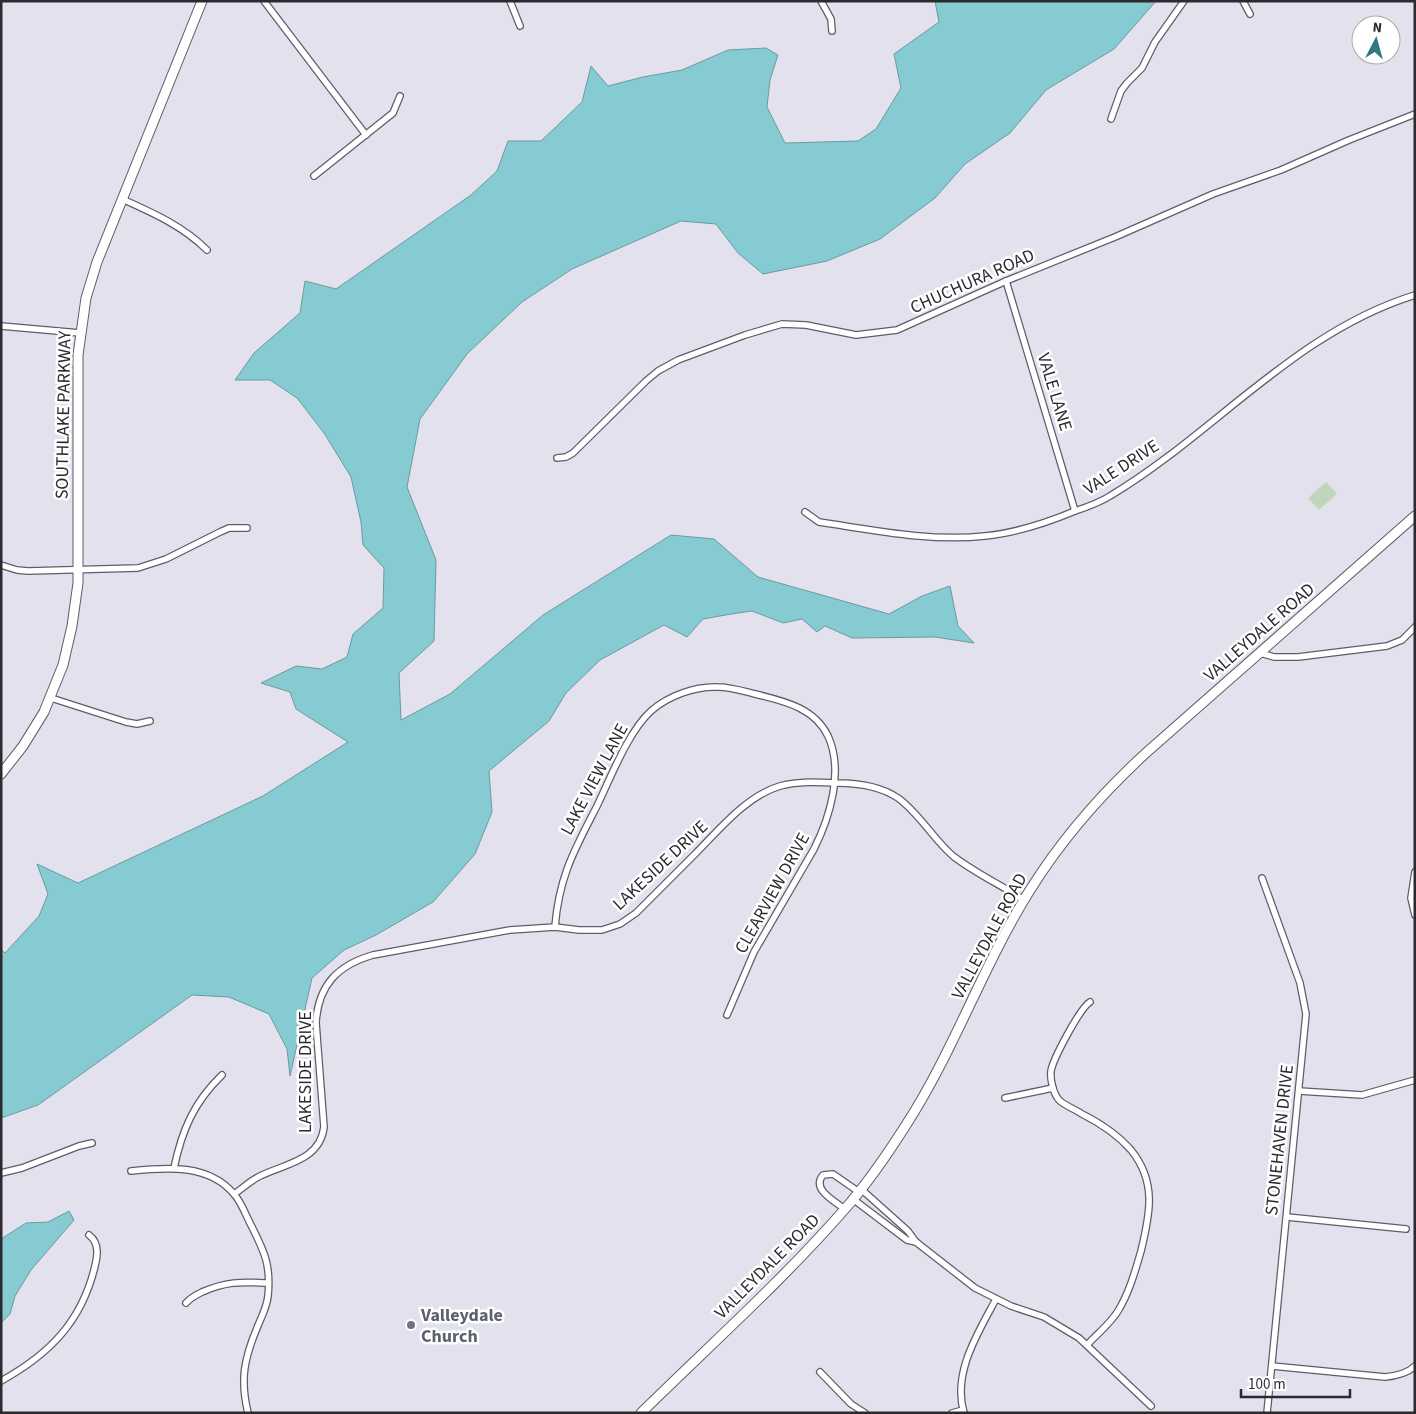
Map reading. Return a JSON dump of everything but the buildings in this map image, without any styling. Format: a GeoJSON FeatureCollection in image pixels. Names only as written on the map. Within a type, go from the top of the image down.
{"type":"FeatureCollection","features":[{"type":"Feature","properties":{"kind":"main road","name":"SOUTHLAKE PARKWAY"},"geometry":{"type":"LineString","coordinates":[[1,774],[34,731],[50,698],[68,647],[76,600],[78,570],[77,372],[80,333],[86,298],[122,199],[202,1]]}},
{"type":"Feature","properties":{"kind":"main road","name":"VALLEYDALE ROAD"},"geometry":{"type":"LineString","coordinates":[[641,1413],[807,1251],[858,1193],[908,1123],[930,1084],[984,975],[1024,900],[1065,840],[1108,790],[1147,752],[1415,516]]}},
{"type":"Feature","properties":{"kind":"street"},"geometry":{"type":"LineString","coordinates":[[264,1],[366,135]]}},
{"type":"Feature","properties":{"kind":"street"},"geometry":{"type":"LineString","coordinates":[[510,1],[520,26]]}},
{"type":"Feature","properties":{"kind":"street"},"geometry":{"type":"LineString","coordinates":[[821,1],[831,18],[832,31]]}},
{"type":"Feature","properties":{"kind":"street"},"geometry":{"type":"LineString","coordinates":[[1111,119],[1122,91],[1142,68],[1155,42],[1184,1]]}},
{"type":"Feature","properties":{"kind":"street"},"geometry":{"type":"LineString","coordinates":[[1243,1],[1250,14]]}},
{"type":"Feature","properties":{"kind":"street"},"geometry":{"type":"LineString","coordinates":[[314,176],[393,113],[400,96]]}},
{"type":"Feature","properties":{"kind":"street","name":"CHUCHURA ROAD"},"geometry":{"type":"LineString","coordinates":[[557,458],[573,454],[646,381],[658,371],[678,360],[782,324],[806,325],[856,335],[897,330],[1006,281],[1115,237],[1213,194],[1281,170],[1348,140],[1415,114]]}},
{"type":"Feature","properties":{"kind":"street"},"geometry":{"type":"LineString","coordinates":[[122,199],[166,219],[197,240],[207,250]]}},
{"type":"Feature","properties":{"kind":"street","name":"VALE LANE"},"geometry":{"type":"LineString","coordinates":[[1006,281],[1076,511]]}},
{"type":"Feature","properties":{"kind":"street","name":"VALE DRIVE"},"geometry":{"type":"LineString","coordinates":[[804,512],[819,522],[915,535],[970,538],[1012,532],[1041,525],[1110,496],[1147,471],[1317,342],[1366,315],[1415,296]]}},
{"type":"Feature","properties":{"kind":"street"},"geometry":{"type":"LineString","coordinates":[[1,326],[80,333]]}},
{"type":"Feature","properties":{"kind":"street"},"geometry":{"type":"LineString","coordinates":[[1,564],[17,570],[125,570],[146,566],[166,559],[229,528],[247,528]]}},
{"type":"Feature","properties":{"kind":"street"},"geometry":{"type":"LineString","coordinates":[[1260,653],[1285,658],[1387,646],[1402,640],[1415,627]]}},
{"type":"Feature","properties":{"kind":"street","name":"LAKE VIEW LANE"},"geometry":{"type":"LineString","coordinates":[[555,927],[566,868],[613,772],[642,722],[653,710],[677,696],[695,690],[718,687],[734,689],[796,706],[818,721],[828,738],[834,762],[834,782]]}},
{"type":"Feature","properties":{"kind":"street"},"geometry":{"type":"LineString","coordinates":[[50,698],[126,722],[137,724],[150,721]]}},
{"type":"Feature","properties":{"kind":"street","name":"LAKESIDE DRIVE"},"geometry":{"type":"LineString","coordinates":[[234,1194],[260,1176],[303,1159],[314,1149],[320,1140],[324,1127],[316,1013],[320,999],[338,972],[355,961],[373,955],[499,932],[555,927],[602,930],[620,924],[636,913],[715,834],[756,798],[780,786],[796,783],[834,782],[870,786],[898,798],[912,809],[936,839],[953,855],[1024,900]]}},
{"type":"Feature","properties":{"kind":"street","name":"CLEARVIEW DRIVE"},"geometry":{"type":"LineString","coordinates":[[727,1015],[754,952],[822,834],[829,812],[834,782]]}},
{"type":"Feature","properties":{"kind":"street"},"geometry":{"type":"LineString","coordinates":[[1415,872],[1411,898],[1415,915]]}},
{"type":"Feature","properties":{"kind":"street","name":"STONEHAVEN DRIVE"},"geometry":{"type":"LineString","coordinates":[[1262,878],[1300,983],[1305,1000],[1306,1023],[1267,1413]]}},
{"type":"Feature","properties":{"kind":"street"},"geometry":{"type":"LineString","coordinates":[[1087,1345],[1114,1316],[1129,1289],[1148,1222],[1150,1195],[1141,1165],[1130,1149],[1111,1131],[1059,1100],[1053,1088],[1051,1076],[1054,1061],[1080,1012],[1090,1002]]}},
{"type":"Feature","properties":{"kind":"street"},"geometry":{"type":"LineString","coordinates":[[174,1168],[178,1147],[188,1120],[199,1102],[222,1075]]}},
{"type":"Feature","properties":{"kind":"street"},"geometry":{"type":"LineString","coordinates":[[1299,1091],[1362,1095],[1415,1080]]}},
{"type":"Feature","properties":{"kind":"street"},"geometry":{"type":"LineString","coordinates":[[1005,1098],[1053,1088]]}},
{"type":"Feature","properties":{"kind":"street"},"geometry":{"type":"LineString","coordinates":[[1,1173],[22,1168],[92,1143]]}},
{"type":"Feature","properties":{"kind":"street"},"geometry":{"type":"LineString","coordinates":[[132,1171],[174,1168],[209,1175],[218,1179],[234,1194],[268,1260],[267,1303],[250,1344],[244,1366],[242,1385],[248,1413]]}},
{"type":"Feature","properties":{"kind":"street"},"geometry":{"type":"LineString","coordinates":[[845,1210],[820,1188],[818,1182],[823,1174],[833,1174],[908,1232],[916,1242],[975,1288],[996,1299],[1044,1317],[1079,1338],[1106,1366],[1151,1406]]}},
{"type":"Feature","properties":{"kind":"street"},"geometry":{"type":"LineString","coordinates":[[858,1193],[907,1240],[916,1242]]}},
{"type":"Feature","properties":{"kind":"street"},"geometry":{"type":"LineString","coordinates":[[1287,1217],[1406,1229]]}},
{"type":"Feature","properties":{"kind":"street"},"geometry":{"type":"LineString","coordinates":[[1,1380],[23,1368],[49,1348],[61,1336],[79,1311],[90,1286],[96,1263],[97,1246],[89,1235]]}},
{"type":"Feature","properties":{"kind":"street"},"geometry":{"type":"LineString","coordinates":[[186,1304],[189,1299],[228,1282],[268,1283]]}},
{"type":"Feature","properties":{"kind":"street"},"geometry":{"type":"LineString","coordinates":[[952,1413],[963,1411],[962,1381],[965,1365],[996,1299]]}},
{"type":"Feature","properties":{"kind":"street"},"geometry":{"type":"LineString","coordinates":[[1272,1366],[1385,1377],[1395,1376],[1415,1366]]}},
{"type":"Feature","properties":{"kind":"street"},"geometry":{"type":"LineString","coordinates":[[820,1372],[851,1404],[865,1413]]}},
{"type":"Feature","properties":{"kind":"green space"},"geometry":{"type":"Polygon","coordinates":[[[1326,482],[1337,494],[1319,510],[1308,498],[1326,482]]]}},
{"type":"Feature","properties":{"kind":"water"},"geometry":{"type":"Polygon","coordinates":[[[935,1],[1156,1],[1114,49],[1046,90],[1010,133],[965,164],[935,198],[880,239],[827,261],[763,274],[738,253],[716,224],[681,221],[572,269],[522,302],[467,354],[420,419],[407,487],[436,560],[434,641],[399,673],[401,720],[450,694],[543,615],[671,535],[714,539],[758,577],[889,614],[922,596],[950,586],[958,626],[974,643],[935,637],[852,638],[825,626],[817,632],[802,619],[783,623],[752,611],[703,619],[687,637],[664,625],[600,660],[566,693],[549,721],[489,771],[492,812],[475,854],[433,902],[376,935],[344,950],[312,978],[290,1076],[287,1049],[269,1014],[229,997],[192,995],[38,1105],[1,1118],[1,949],[5,953],[39,916],[48,894],[37,864],[78,883],[263,796],[348,742],[296,709],[290,692],[261,683],[296,666],[322,669],[347,657],[353,634],[383,608],[384,568],[363,545],[361,522],[351,477],[324,433],[297,398],[270,380],[235,380],[254,353],[300,313],[305,281],[336,289],[471,195],[497,171],[508,141],[541,141],[582,102],[591,66],[608,86],[682,70],[728,50],[766,48],[778,55],[770,80],[767,107],[785,143],[858,141],[876,129],[901,88],[894,54],[939,22],[935,1]]]}},
{"type":"Feature","properties":{"kind":"water"},"geometry":{"type":"Polygon","coordinates":[[[69,1211],[74,1220],[31,1270],[15,1296],[10,1314],[1,1323],[1,1239],[26,1223],[48,1222],[69,1211]]]}},
{"type":"Feature","properties":{"kind":"place","name":"Valleydale Church"},"geometry":{"type":"Point","coordinates":[411,1325]}}]}
